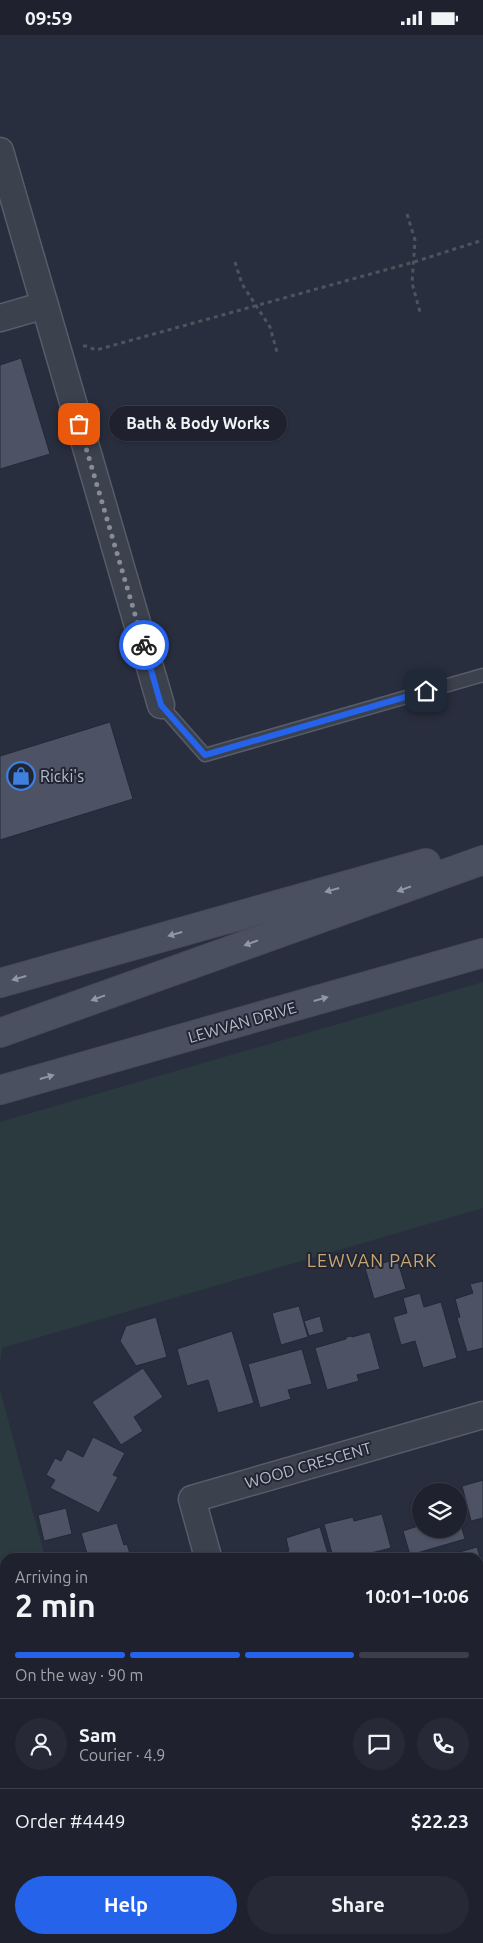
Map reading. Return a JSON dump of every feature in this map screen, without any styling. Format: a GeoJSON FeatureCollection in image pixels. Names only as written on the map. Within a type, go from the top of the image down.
{"type":"FeatureCollection","features":[{"type":"Feature","properties":{"kind":"main road"},"geometry":{"type":"LineString","coordinates":[[0,983],[483,847]]}},
{"type":"Feature","properties":{"kind":"main road"},"geometry":{"type":"LineString","coordinates":[[0,1033],[483,860]]}},
{"type":"Feature","properties":{"kind":"main road","name":"LEWVAN DRIVE"},"geometry":{"type":"LineString","coordinates":[[0,1090],[483,953]]}},
{"type":"Feature","properties":{"kind":"street"},"geometry":{"type":"LineString","coordinates":[[0,151],[161,705]]}},
{"type":"Feature","properties":{"kind":"street"},"geometry":{"type":"LineString","coordinates":[[0,318],[45,305]]}},
{"type":"Feature","properties":{"kind":"street","name":"WOOD CRESCENT"},"geometry":{"type":"LineString","coordinates":[[207,1553],[192,1499],[483,1415]]}},
{"type":"Feature","properties":{"kind":"lane"},"geometry":{"type":"LineString","coordinates":[[161,705],[205,755],[483,675]]}},
{"type":"Feature","properties":{"kind":"path"},"geometry":{"type":"LineString","coordinates":[[407,214],[415,240],[412,283],[420,312]]}},
{"type":"Feature","properties":{"kind":"path"},"geometry":{"type":"LineString","coordinates":[[59,353],[86,345],[96,350],[414,262],[483,240]]}},
{"type":"Feature","properties":{"kind":"path"},"geometry":{"type":"LineString","coordinates":[[235,262],[242,284],[270,327],[278,352]]}},
{"type":"Feature","properties":{"kind":"shaded area"},"geometry":{"type":"Polygon","coordinates":[[[483,982],[483,1208],[2,1348],[0,1364],[0,1122],[483,982]]]}},
{"type":"Feature","properties":{"kind":"shaded area"},"geometry":{"type":"Polygon","coordinates":[[[0,1390],[44,1553],[0,1553],[0,1390]]]}},
{"type":"Feature","properties":{"kind":"building"},"geometry":{"type":"Polygon","coordinates":[[[21,358],[50,454],[0,469],[0,365],[21,358]]]}},
{"type":"Feature","properties":{"kind":"building"},"geometry":{"type":"Polygon","coordinates":[[[110,722],[133,799],[0,840],[0,756],[110,722]]]}},
{"type":"Feature","properties":{"kind":"building"},"geometry":{"type":"Polygon","coordinates":[[[397,1259],[406,1289],[374,1299],[365,1268],[397,1259]]]}},
{"type":"Feature","properties":{"kind":"building"},"geometry":{"type":"Polygon","coordinates":[[[483,1281],[483,1348],[467,1352],[457,1318],[460,1317],[455,1299],[473,1293],[470,1284],[483,1281]]]}},
{"type":"Feature","properties":{"kind":"building"},"geometry":{"type":"Polygon","coordinates":[[[420,1293],[424,1307],[441,1302],[457,1358],[423,1368],[415,1341],[401,1345],[393,1317],[407,1313],[403,1298],[420,1293]]]}},
{"type":"Feature","properties":{"kind":"building"},"geometry":{"type":"Polygon","coordinates":[[[299,1306],[308,1337],[281,1345],[272,1313],[299,1306]]]}},
{"type":"Feature","properties":{"kind":"building"},"geometry":{"type":"Polygon","coordinates":[[[320,1316],[324,1332],[309,1336],[304,1321],[320,1316]]]}},
{"type":"Feature","properties":{"kind":"building"},"geometry":{"type":"Polygon","coordinates":[[[156,1317],[167,1357],[136,1366],[120,1341],[126,1326],[156,1317]]]}},
{"type":"Feature","properties":{"kind":"building"},"geometry":{"type":"Polygon","coordinates":[[[232,1331],[254,1403],[218,1413],[208,1380],[187,1386],[177,1349],[232,1331]]]}},
{"type":"Feature","properties":{"kind":"building"},"geometry":{"type":"Polygon","coordinates":[[[370,1332],[380,1369],[357,1375],[359,1381],[327,1390],[315,1348],[346,1339],[346,1337],[370,1332]]]}},
{"type":"Feature","properties":{"kind":"building"},"geometry":{"type":"Polygon","coordinates":[[[302,1349],[312,1384],[288,1390],[291,1399],[260,1408],[248,1364],[302,1349]]]}},
{"type":"Feature","properties":{"kind":"building"},"geometry":{"type":"Polygon","coordinates":[[[143,1368],[163,1397],[134,1417],[143,1431],[121,1445],[92,1402],[143,1368]]]}},
{"type":"Feature","properties":{"kind":"building"},"geometry":{"type":"Polygon","coordinates":[[[93,1437],[125,1453],[113,1475],[118,1477],[99,1513],[50,1488],[55,1480],[46,1475],[55,1458],[61,1461],[67,1449],[83,1457],[93,1437]]]}},
{"type":"Feature","properties":{"kind":"building"},"geometry":{"type":"Polygon","coordinates":[[[483,1480],[483,1518],[471,1521],[467,1505],[467,1485],[483,1480]]]}},
{"type":"Feature","properties":{"kind":"building"},"geometry":{"type":"Polygon","coordinates":[[[66,1508],[72,1534],[44,1541],[38,1515],[66,1508]]]}},
{"type":"Feature","properties":{"kind":"building"},"geometry":{"type":"Polygon","coordinates":[[[382,1514],[391,1548],[371,1553],[332,1553],[324,1524],[353,1517],[354,1521],[382,1514]]]}},
{"type":"Feature","properties":{"kind":"building"},"geometry":{"type":"Polygon","coordinates":[[[117,1523],[124,1545],[127,1544],[130,1553],[87,1553],[81,1533],[117,1523]]]}},
{"type":"Feature","properties":{"kind":"building"},"geometry":{"type":"Polygon","coordinates":[[[320,1527],[328,1553],[282,1553],[289,1551],[286,1538],[320,1527]]]}},
{"type":"Feature","properties":{"kind":"building"},"geometry":{"type":"Polygon","coordinates":[[[412,1528],[412,1538],[465,1539],[417,1553],[409,1553],[403,1531],[412,1528]]]}},
{"type":"Feature","properties":{"kind":"building"},"geometry":{"type":"Polygon","coordinates":[[[477,1547],[479,1553],[456,1553],[477,1547]]]}},
{"type":"Feature","properties":{"kind":"way so far"},"geometry":{"type":"LineString","coordinates":[[79,424],[144,645]]}},
{"type":"Feature","properties":{"kind":"place","name":"Bath & Body Works"},"geometry":{"type":"Point","coordinates":[79,424]}},
{"type":"Feature","properties":{"kind":"place","name":"Ricki's"},"geometry":{"type":"Point","coordinates":[21,776]}},
{"type":"Feature","properties":{"kind":"district","name":"LEWVAN PARK"},"geometry":{"type":"Point","coordinates":[372,1260]}},
{"type":"Feature","properties":{"kind":"route"},"geometry":{"type":"LineString","coordinates":[[144,645],[161,705],[205,755],[426,691]]}}]}
